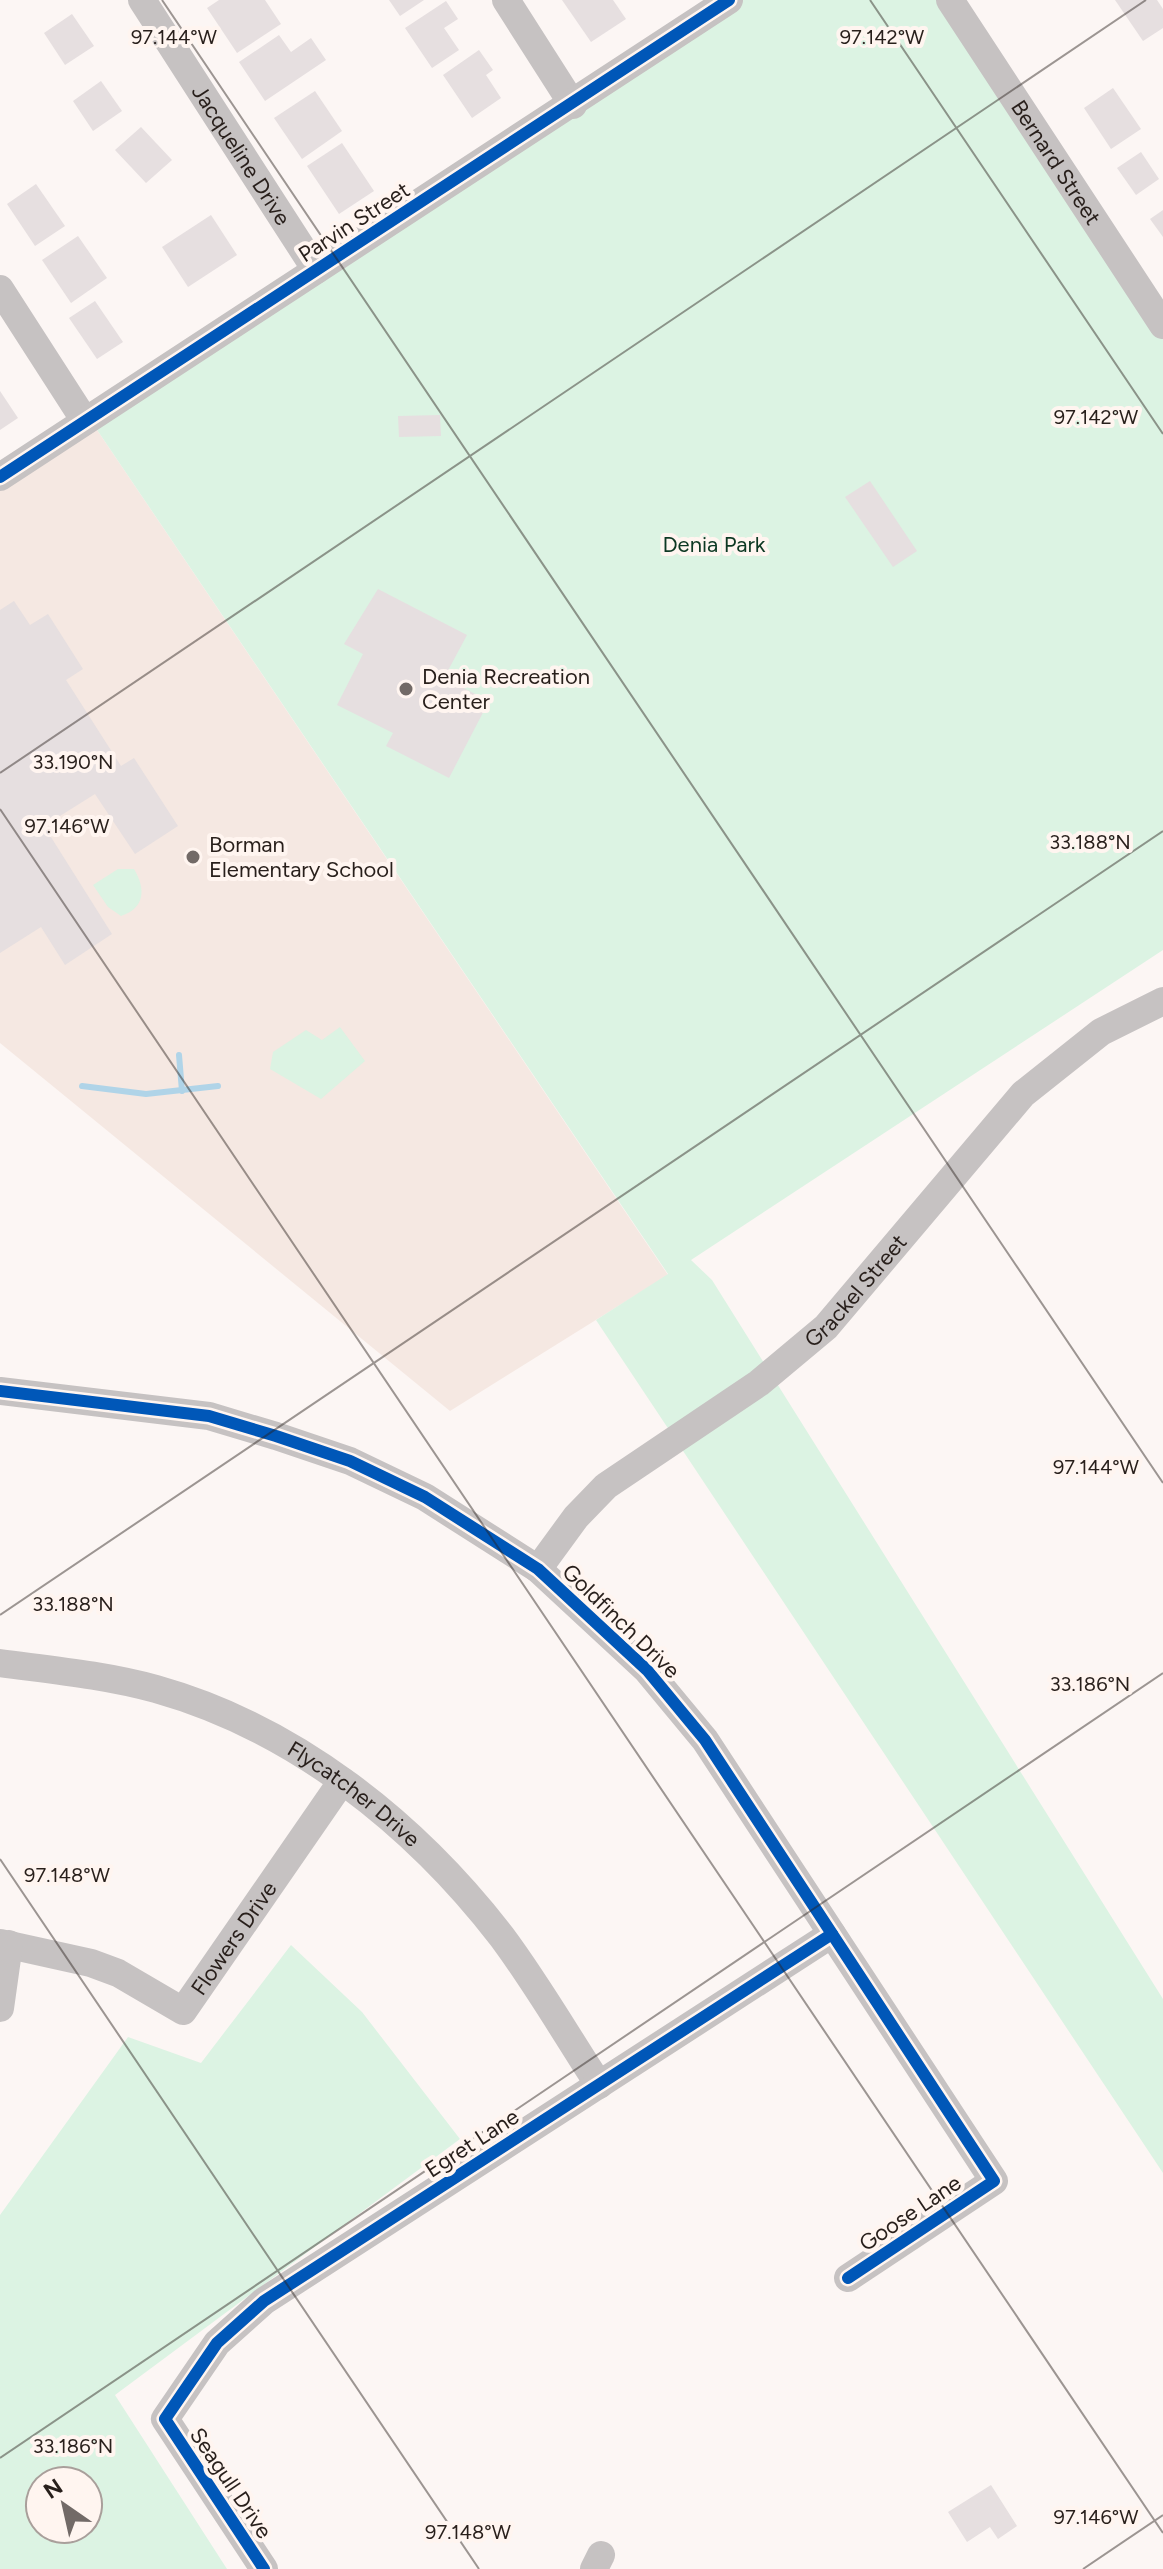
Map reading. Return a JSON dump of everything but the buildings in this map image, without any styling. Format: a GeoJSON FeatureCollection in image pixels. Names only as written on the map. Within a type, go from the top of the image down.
{"type":"FeatureCollection","features":[{"type":"Feature","properties":{"kind":"street","name":"Jacqueline Drive"},"geometry":{"type":"LineString","coordinates":[[142,0],[316,270]]}},
{"type":"Feature","properties":{"kind":"street"},"geometry":{"type":"LineString","coordinates":[[506,0],[573,105]]}},
{"type":"Feature","properties":{"kind":"street","name":"Parvin Street"},"geometry":{"type":"LineString","coordinates":[[0,477],[573,105],[729,0]]}},
{"type":"Feature","properties":{"kind":"street","name":"Bernard Street"},"geometry":{"type":"LineString","coordinates":[[950,0],[1163,325]]}},
{"type":"Feature","properties":{"kind":"street"},"geometry":{"type":"LineString","coordinates":[[0,289],[85,421]]}},
{"type":"Feature","properties":{"kind":"street","name":"Grackel Street"},"geometry":{"type":"LineString","coordinates":[[538,1569],[576,1517],[606,1486],[759,1383],[826,1327],[1023,1094],[1101,1032],[1163,1001]]}},
{"type":"Feature","properties":{"kind":"street","name":"Goldfinch Drive"},"geometry":{"type":"LineString","coordinates":[[0,1391],[209,1416],[276,1436],[350,1461],[425,1497],[538,1569],[617,1641],[680,1708],[994,2181]]}},
{"type":"Feature","properties":{"kind":"street","name":"Flycatcher Drive"},"geometry":{"type":"LineString","coordinates":[[0,1663],[98,1677],[157,1690],[253,1728],[342,1781],[414,1838],[477,1907],[517,1958],[599,2085]]}},
{"type":"Feature","properties":{"kind":"street","name":"Flowers Drive"},"geometry":{"type":"LineString","coordinates":[[5,1944],[91,1963],[118,1973],[183,2011],[342,1781]]}},
{"type":"Feature","properties":{"kind":"street","name":"Egret Lane"},"geometry":{"type":"LineString","coordinates":[[165,2419],[217,2343],[264,2301],[832,1934]]}},
{"type":"Feature","properties":{"kind":"street"},"geometry":{"type":"LineString","coordinates":[[0,2008],[5,1944]]}},
{"type":"Feature","properties":{"kind":"street","name":"Goose Lane"},"geometry":{"type":"LineString","coordinates":[[848,2278],[994,2181]]}},
{"type":"Feature","properties":{"kind":"street","name":"Seagull Drive"},"geometry":{"type":"LineString","coordinates":[[165,2419],[264,2569]]}},
{"type":"Feature","properties":{"kind":"shaded area","name":"Borman Elementary School"},"geometry":{"type":"Polygon","coordinates":[[[89,418],[668,1275],[450,1411],[0,1043],[0,478],[89,418]]]}},
{"type":"Feature","properties":{"kind":"green space","name":"Denia Park"},"geometry":{"type":"Polygon","coordinates":[[[729,0],[951,0],[1163,321],[1163,950],[691,1260],[712,1280],[1163,1999],[1163,2173],[596,1320],[668,1274],[89,418],[729,0]]]}},
{"type":"Feature","properties":{"kind":"green space"},"geometry":{"type":"Polygon","coordinates":[[[118,869],[134,869],[141,891],[135,908],[121,916],[108,907],[93,885],[118,869]]]}},
{"type":"Feature","properties":{"kind":"green space"},"geometry":{"type":"Polygon","coordinates":[[[340,1027],[365,1061],[321,1099],[270,1069],[273,1052],[306,1030],[322,1040],[340,1027]]]}},
{"type":"Feature","properties":{"kind":"green space"},"geometry":{"type":"Polygon","coordinates":[[[291,1945],[362,2012],[460,2139],[115,2395],[227,2569],[0,2569],[0,2215],[128,2037],[201,2063],[291,1945]]]}},
{"type":"Feature","properties":{"kind":"waterway"},"geometry":{"type":"LineString","coordinates":[[179,1055],[182,1091]]}},
{"type":"Feature","properties":{"kind":"waterway"},"geometry":{"type":"LineString","coordinates":[[82,1086],[146,1094],[218,1086]]}},
{"type":"Feature","properties":{"kind":"cycle path"},"geometry":{"type":"LineString","coordinates":[[0,477],[729,0]]}},
{"type":"Feature","properties":{"kind":"cycle path"},"geometry":{"type":"LineString","coordinates":[[0,1391],[209,1416],[350,1461],[425,1497],[538,1569],[647,1670],[705,1740],[994,2181],[848,2278]]}},
{"type":"Feature","properties":{"kind":"cycle path"},"geometry":{"type":"LineString","coordinates":[[264,2569],[165,2419],[217,2343],[264,2301],[832,1934]]}},
{"type":"Feature","properties":{"kind":"place","name":"Denia Recreation Center"},"geometry":{"type":"Point","coordinates":[406,689]}},
{"type":"Feature","properties":{"kind":"place","name":"Borman Elementary School"},"geometry":{"type":"Point","coordinates":[193,857]}}]}
